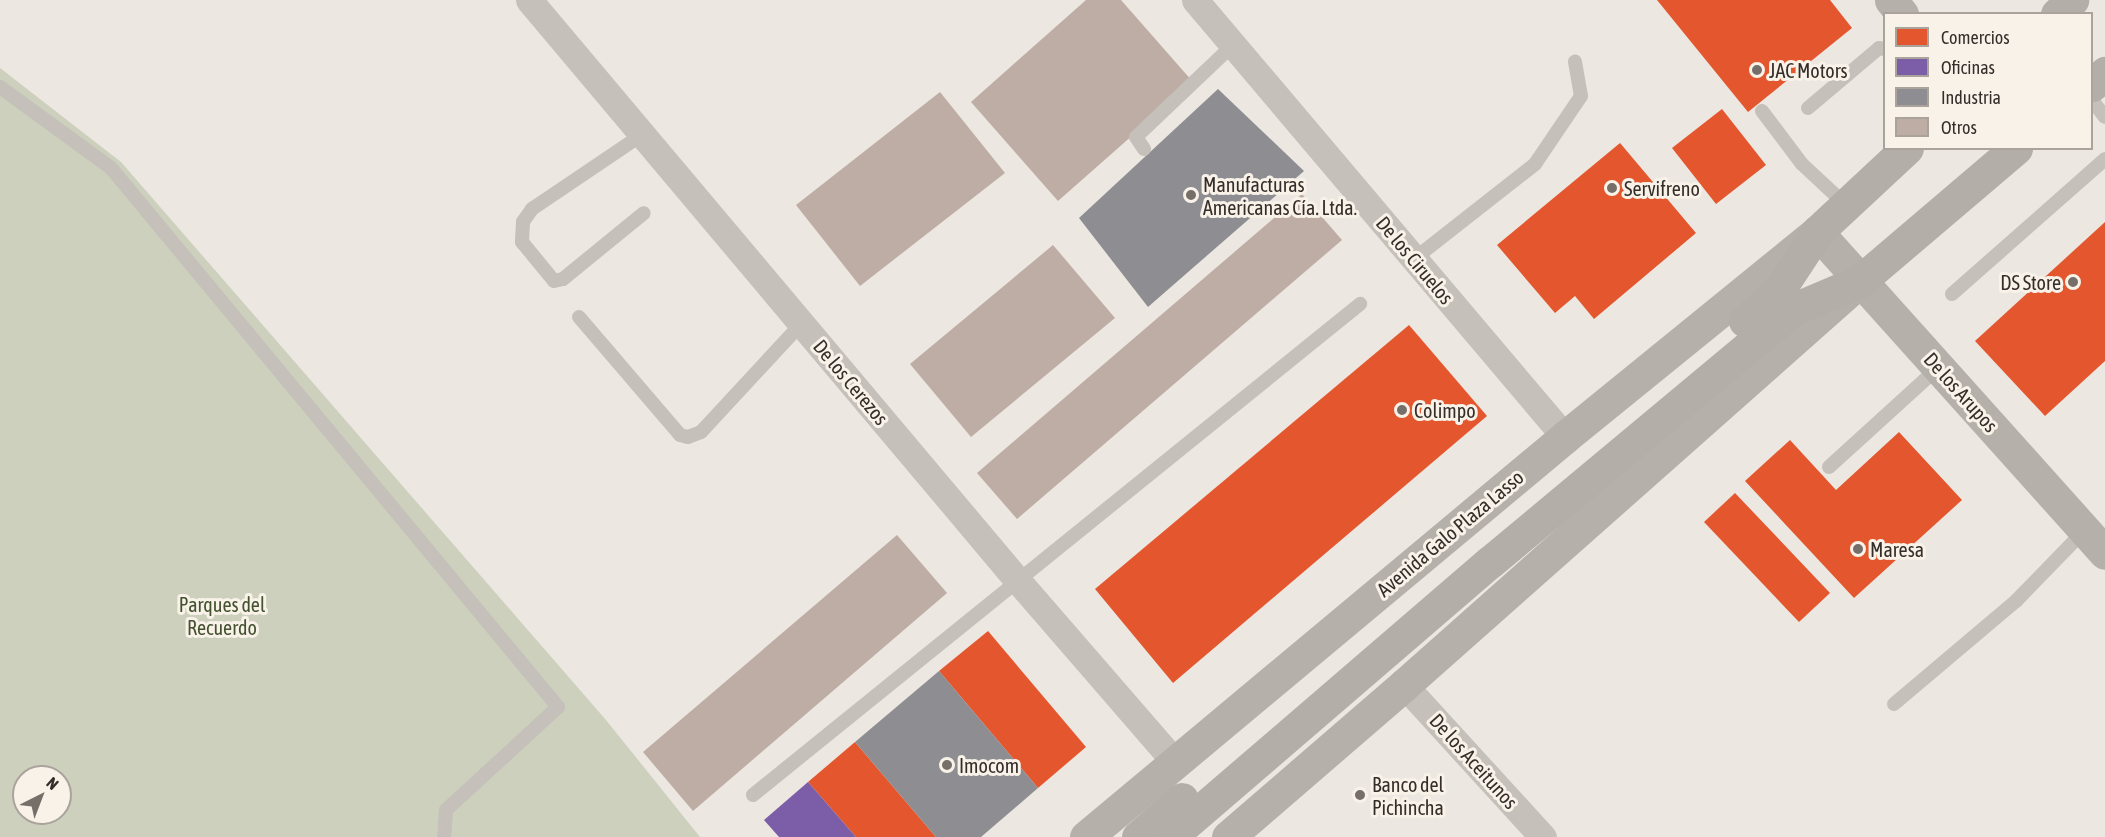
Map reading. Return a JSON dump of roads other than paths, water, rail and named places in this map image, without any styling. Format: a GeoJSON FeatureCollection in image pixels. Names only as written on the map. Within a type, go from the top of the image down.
{"type":"FeatureCollection","features":[{"type":"Feature","properties":{"kind":"main road"},"geometry":{"type":"LineString","coordinates":[[2059,12],[2072,0]]}},
{"type":"Feature","properties":{"kind":"main road"},"geometry":{"type":"LineString","coordinates":[[2093,83],[2105,73]]}},
{"type":"Feature","properties":{"kind":"main road","name":"Avenida Galo Plaza Lasso"},"geometry":{"type":"LineString","coordinates":[[1086,837],[1565,437],[1817,232],[1905,150]]}},
{"type":"Feature","properties":{"kind":"main road"},"geometry":{"type":"LineString","coordinates":[[1228,837],[1404,685],[1860,281],[2014,150]]}},
{"type":"Feature","properties":{"kind":"main road","name":"Avenida Galo Plaza Lasso"},"geometry":{"type":"LineString","coordinates":[[1138,837],[1778,293],[1817,232]]}},
{"type":"Feature","properties":{"kind":"main road","name":"De los Arupos"},"geometry":{"type":"LineString","coordinates":[[1817,232],[2095,542]]}},
{"type":"Feature","properties":{"kind":"main road"},"geometry":{"type":"LineString","coordinates":[[1170,837],[1490,562],[1792,310],[1860,281]]}},
{"type":"Feature","properties":{"kind":"street","name":"De los Cerezos"},"geometry":{"type":"LineString","coordinates":[[529,0],[1019,582],[1175,762]]}},
{"type":"Feature","properties":{"kind":"street","name":"De los Ciruelos"},"geometry":{"type":"LineString","coordinates":[[1195,0],[1565,437]]}},
{"type":"Feature","properties":{"kind":"street","name":"De los Aceitunos"},"geometry":{"type":"LineString","coordinates":[[1404,685],[1543,837]]}},
{"type":"Feature","properties":{"kind":"lane"},"geometry":{"type":"LineString","coordinates":[[1144,149],[1136,137],[1233,45]]}},
{"type":"Feature","properties":{"kind":"lane"},"geometry":{"type":"LineString","coordinates":[[1808,108],[1879,48],[1883,49]]}},
{"type":"Feature","properties":{"kind":"lane"},"geometry":{"type":"LineString","coordinates":[[1414,259],[1535,164],[1581,96],[1575,62]]}},
{"type":"Feature","properties":{"kind":"lane"},"geometry":{"type":"LineString","coordinates":[[0,87],[111,168],[558,707],[446,810],[444,837]]}},
{"type":"Feature","properties":{"kind":"lane"},"geometry":{"type":"LineString","coordinates":[[2093,102],[2105,117]]}},
{"type":"Feature","properties":{"kind":"lane"},"geometry":{"type":"LineString","coordinates":[[1762,111],[1802,164],[1845,206]]}},
{"type":"Feature","properties":{"kind":"lane"},"geometry":{"type":"LineString","coordinates":[[643,134],[532,209],[523,222],[522,242],[554,280],[563,279],[644,213]]}},
{"type":"Feature","properties":{"kind":"lane"},"geometry":{"type":"LineString","coordinates":[[1952,294],[2105,159]]}},
{"type":"Feature","properties":{"kind":"lane"},"geometry":{"type":"LineString","coordinates":[[753,795],[1360,304]]}},
{"type":"Feature","properties":{"kind":"lane"},"geometry":{"type":"LineString","coordinates":[[579,317],[681,435],[688,437],[701,432],[801,324]]}},
{"type":"Feature","properties":{"kind":"lane"},"geometry":{"type":"LineString","coordinates":[[1829,467],[1939,367]]}},
{"type":"Feature","properties":{"kind":"lane"},"geometry":{"type":"LineString","coordinates":[[1894,704],[2016,601],[2095,542]]}},
{"type":"Feature","properties":{"kind":"place","name":"JAC Motors"},"geometry":{"type":"Point","coordinates":[1757,70]}},
{"type":"Feature","properties":{"kind":"place","name":"Servifreno"},"geometry":{"type":"Point","coordinates":[1612,188]}},
{"type":"Feature","properties":{"kind":"place","name":"Manufacturas Americanas Cía. Ltda."},"geometry":{"type":"Point","coordinates":[1191,195]}},
{"type":"Feature","properties":{"kind":"place","name":"DS Store"},"geometry":{"type":"Point","coordinates":[2073,282]}},
{"type":"Feature","properties":{"kind":"place","name":"Colimpo"},"geometry":{"type":"Point","coordinates":[1402,410]}},
{"type":"Feature","properties":{"kind":"place","name":"Maresa"},"geometry":{"type":"Point","coordinates":[1858,549]}},
{"type":"Feature","properties":{"kind":"place","name":"Imocom"},"geometry":{"type":"Point","coordinates":[947,765]}},
{"type":"Feature","properties":{"kind":"place","name":"Banco del Pichincha"},"geometry":{"type":"Point","coordinates":[1360,795]}},
{"type":"Feature","properties":{"kind":"park label","name":"Parques del Recuerdo"},"geometry":{"type":"Point","coordinates":[222,616]}}]}
